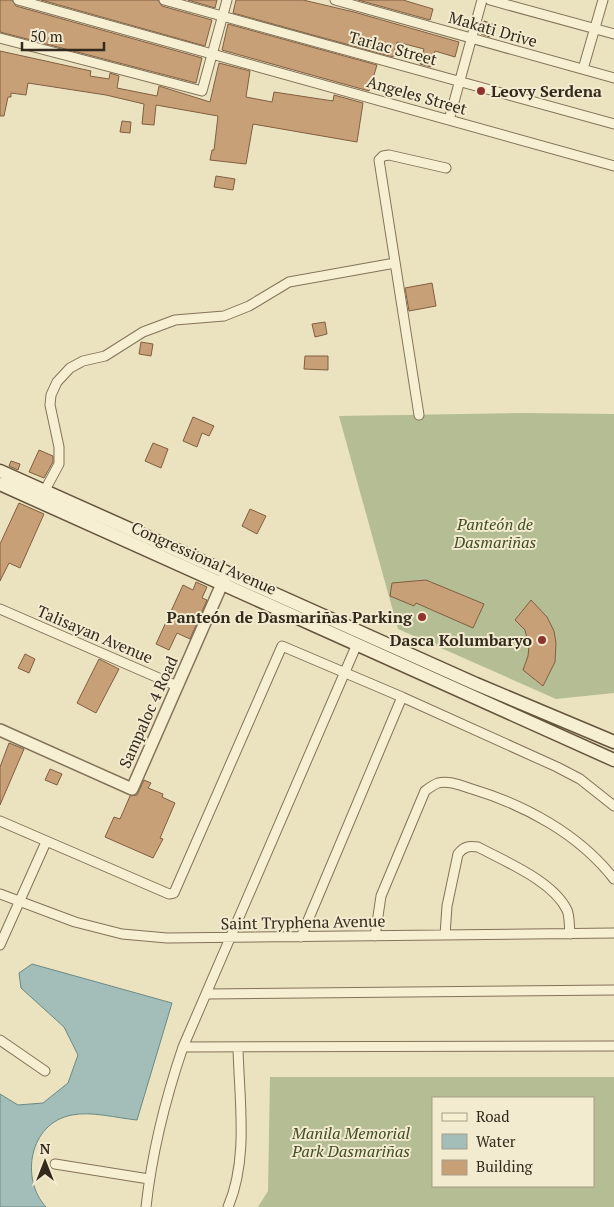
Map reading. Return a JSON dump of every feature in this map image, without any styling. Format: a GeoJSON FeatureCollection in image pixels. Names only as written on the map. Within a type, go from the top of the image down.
{"type":"FeatureCollection","features":[{"type":"Feature","properties":{"kind":"main road","name":"Congressional Avenue"},"geometry":{"type":"LineString","coordinates":[[0,470],[45,490],[357,644],[614,760]]}},
{"type":"Feature","properties":{"kind":"main road","name":"Congressional Avenue"},"geometry":{"type":"LineString","coordinates":[[0,484],[614,742]]}},
{"type":"Feature","properties":{"kind":"street","name":"Angeles Street"},"geometry":{"type":"LineString","coordinates":[[18,0],[614,166]]}},
{"type":"Feature","properties":{"kind":"street","name":"Tarlac Street"},"geometry":{"type":"LineString","coordinates":[[164,0],[614,124]]}},
{"type":"Feature","properties":{"kind":"street"},"geometry":{"type":"LineString","coordinates":[[0,38],[202,91],[226,0]]}},
{"type":"Feature","properties":{"kind":"street","name":"Makati Drive"},"geometry":{"type":"LineString","coordinates":[[335,0],[350,2],[614,78]]}},
{"type":"Feature","properties":{"kind":"street"},"geometry":{"type":"LineString","coordinates":[[449,120],[482,0]]}},
{"type":"Feature","properties":{"kind":"street"},"geometry":{"type":"LineString","coordinates":[[490,0],[614,34]]}},
{"type":"Feature","properties":{"kind":"street"},"geometry":{"type":"LineString","coordinates":[[583,69],[603,0]]}},
{"type":"Feature","properties":{"kind":"street"},"geometry":{"type":"LineString","coordinates":[[419,415],[379,160],[383,156],[389,155],[446,168]]}},
{"type":"Feature","properties":{"kind":"street"},"geometry":{"type":"LineString","coordinates":[[45,490],[59,464],[50,395],[70,368],[105,356],[142,332],[175,320],[224,316],[249,306],[288,282],[395,262]]}},
{"type":"Feature","properties":{"kind":"street","name":"Sampaloc 4 Road"},"geometry":{"type":"LineString","coordinates":[[0,730],[132,789],[225,578]]}},
{"type":"Feature","properties":{"kind":"street","name":"Talisayan Avenue"},"geometry":{"type":"LineString","coordinates":[[0,609],[177,686]]}},
{"type":"Feature","properties":{"kind":"street"},"geometry":{"type":"LineString","coordinates":[[146,1207],[149,1179],[162,1116],[184,1047],[357,644]]}},
{"type":"Feature","properties":{"kind":"street"},"geometry":{"type":"LineString","coordinates":[[0,821],[170,894],[174,893],[282,646],[402,697],[557,767],[580,779],[614,806]]}},
{"type":"Feature","properties":{"kind":"street"},"geometry":{"type":"LineString","coordinates":[[301,937],[402,697]]}},
{"type":"Feature","properties":{"kind":"street"},"geometry":{"type":"LineString","coordinates":[[374,936],[381,896],[425,791],[439,783],[450,782],[492,795],[559,828],[587,850],[614,878]]}},
{"type":"Feature","properties":{"kind":"street"},"geometry":{"type":"LineString","coordinates":[[0,945],[46,842]]}},
{"type":"Feature","properties":{"kind":"street"},"geometry":{"type":"LineString","coordinates":[[445,935],[447,906],[458,854],[462,848],[468,846],[478,847],[534,877],[561,901],[568,912],[570,934]]}},
{"type":"Feature","properties":{"kind":"street","name":"Saint Tryphena Avenue"},"geometry":{"type":"LineString","coordinates":[[0,894],[76,922],[122,934],[167,938],[614,933]]}},
{"type":"Feature","properties":{"kind":"street"},"geometry":{"type":"LineString","coordinates":[[207,994],[614,990]]}},
{"type":"Feature","properties":{"kind":"street"},"geometry":{"type":"LineString","coordinates":[[0,1040],[45,1071]]}},
{"type":"Feature","properties":{"kind":"street"},"geometry":{"type":"LineString","coordinates":[[184,1047],[614,1046]]}},
{"type":"Feature","properties":{"kind":"street"},"geometry":{"type":"LineString","coordinates":[[228,1207],[238,1178],[240,1155],[238,1047]]}},
{"type":"Feature","properties":{"kind":"street"},"geometry":{"type":"LineString","coordinates":[[55,1164],[149,1179]]}},
{"type":"Feature","properties":{"kind":"green space","name":"Panteón de Dasmariñas"},"geometry":{"type":"Polygon","coordinates":[[[524,413],[614,414],[614,693],[556,699],[398,629],[339,416],[524,413]]]}},
{"type":"Feature","properties":{"kind":"green space","name":"Manila Memorial Park Dasmariñas"},"geometry":{"type":"Polygon","coordinates":[[[270,1077],[614,1077],[614,1207],[258,1207],[268,1191],[270,1077]]]}},
{"type":"Feature","properties":{"kind":"water"},"geometry":{"type":"Polygon","coordinates":[[[32,964],[172,1003],[137,1120],[104,1115],[79,1114],[57,1120],[46,1129],[38,1140],[31,1168],[33,1182],[38,1195],[46,1207],[0,1207],[0,1094],[18,1105],[43,1103],[68,1083],[78,1055],[64,1027],[21,988],[19,973],[32,964]]]}},
{"type":"Feature","properties":{"kind":"building"},"geometry":{"type":"Polygon","coordinates":[[[0,0],[12,0],[16,6],[202,58],[196,83],[0,32],[0,0]]]}},
{"type":"Feature","properties":{"kind":"building"},"geometry":{"type":"Polygon","coordinates":[[[41,0],[158,0],[162,6],[212,20],[205,46],[41,0]]]}},
{"type":"Feature","properties":{"kind":"building"},"geometry":{"type":"Polygon","coordinates":[[[188,0],[217,0],[215,8],[188,0]]]}},
{"type":"Feature","properties":{"kind":"building"},"geometry":{"type":"Polygon","coordinates":[[[236,0],[303,0],[354,12],[459,42],[455,57],[435,51],[431,67],[420,64],[424,49],[397,42],[393,57],[233,13],[236,0]]]}},
{"type":"Feature","properties":{"kind":"building"},"geometry":{"type":"Polygon","coordinates":[[[358,0],[403,0],[433,9],[430,20],[358,0]]]}},
{"type":"Feature","properties":{"kind":"building"},"geometry":{"type":"Polygon","coordinates":[[[484,21],[493,24],[490,37],[481,34],[484,21]]]}},
{"type":"Feature","properties":{"kind":"building"},"geometry":{"type":"Polygon","coordinates":[[[228,24],[377,65],[369,91],[222,50],[228,24]]]}},
{"type":"Feature","properties":{"kind":"building"},"geometry":{"type":"Polygon","coordinates":[[[0,51],[91,71],[90,76],[109,79],[110,73],[119,76],[117,88],[157,96],[159,86],[210,102],[219,63],[250,71],[246,97],[272,102],[274,92],[333,101],[334,95],[363,103],[357,142],[253,124],[246,164],[210,160],[212,150],[214,150],[218,116],[156,105],[154,125],[142,124],[144,104],[106,95],[28,83],[26,95],[11,93],[11,97],[8,97],[4,116],[0,116],[0,51]]]}},
{"type":"Feature","properties":{"kind":"building"},"geometry":{"type":"Polygon","coordinates":[[[122,121],[131,122],[130,133],[120,132],[122,121]]]}},
{"type":"Feature","properties":{"kind":"building"},"geometry":{"type":"Polygon","coordinates":[[[216,176],[235,179],[233,190],[214,187],[216,176]]]}},
{"type":"Feature","properties":{"kind":"building"},"geometry":{"type":"Polygon","coordinates":[[[432,283],[436,306],[409,311],[405,288],[432,283]]]}},
{"type":"Feature","properties":{"kind":"building"},"geometry":{"type":"Polygon","coordinates":[[[325,322],[327,334],[315,337],[312,324],[325,322]]]}},
{"type":"Feature","properties":{"kind":"building"},"geometry":{"type":"Polygon","coordinates":[[[141,342],[153,344],[151,356],[139,354],[141,342]]]}},
{"type":"Feature","properties":{"kind":"building"},"geometry":{"type":"Polygon","coordinates":[[[305,356],[328,356],[328,370],[304,369],[305,356]]]}},
{"type":"Feature","properties":{"kind":"building"},"geometry":{"type":"Polygon","coordinates":[[[193,417],[214,426],[209,436],[202,433],[197,447],[183,441],[193,417]]]}},
{"type":"Feature","properties":{"kind":"building"},"geometry":{"type":"Polygon","coordinates":[[[153,443],[168,449],[161,468],[145,461],[153,443]]]}},
{"type":"Feature","properties":{"kind":"building"},"geometry":{"type":"Polygon","coordinates":[[[39,450],[53,456],[53,462],[44,478],[29,472],[39,450]]]}},
{"type":"Feature","properties":{"kind":"building"},"geometry":{"type":"Polygon","coordinates":[[[11,461],[20,464],[18,470],[9,466],[11,461]]]}},
{"type":"Feature","properties":{"kind":"building"},"geometry":{"type":"Polygon","coordinates":[[[19,503],[44,514],[20,568],[9,563],[0,581],[0,544],[19,503]]]}},
{"type":"Feature","properties":{"kind":"building"},"geometry":{"type":"Polygon","coordinates":[[[250,509],[266,516],[257,534],[242,526],[250,509]]]}},
{"type":"Feature","properties":{"kind":"building"},"geometry":{"type":"Polygon","coordinates":[[[426,580],[484,604],[473,628],[416,603],[414,606],[390,596],[392,583],[426,580]]]}},
{"type":"Feature","properties":{"kind":"building"},"geometry":{"type":"Polygon","coordinates":[[[196,582],[207,587],[202,598],[207,600],[190,639],[177,633],[169,650],[156,644],[183,585],[193,590],[196,582]]]}},
{"type":"Feature","properties":{"kind":"building","name":"Dasca Kolumbaryo"},"geometry":{"type":"Polygon","coordinates":[[[531,600],[547,617],[554,631],[556,643],[555,662],[543,686],[523,670],[529,646],[525,630],[515,620],[531,600]]]}},
{"type":"Feature","properties":{"kind":"building"},"geometry":{"type":"Polygon","coordinates":[[[25,654],[35,659],[29,673],[18,668],[25,654]]]}},
{"type":"Feature","properties":{"kind":"building"},"geometry":{"type":"Polygon","coordinates":[[[99,659],[119,669],[96,713],[77,703],[99,659]]]}},
{"type":"Feature","properties":{"kind":"building"},"geometry":{"type":"Polygon","coordinates":[[[9,743],[24,749],[0,805],[0,767],[9,743]]]}},
{"type":"Feature","properties":{"kind":"building"},"geometry":{"type":"Polygon","coordinates":[[[50,769],[62,774],[57,785],[45,780],[50,769]]]}},
{"type":"Feature","properties":{"kind":"building"},"geometry":{"type":"Polygon","coordinates":[[[144,780],[151,783],[148,788],[163,794],[162,797],[175,803],[160,838],[163,839],[153,858],[105,837],[114,817],[120,819],[130,796],[137,795],[144,780]]]}},
{"type":"Feature","properties":{"kind":"place","name":"Leovy Serdena"},"geometry":{"type":"Point","coordinates":[481,91]}},
{"type":"Feature","properties":{"kind":"place","name":"Panteón de Dasmariñas Parking"},"geometry":{"type":"Point","coordinates":[422,617]}},
{"type":"Feature","properties":{"kind":"place","name":"Dasca Kolumbaryo"},"geometry":{"type":"Point","coordinates":[542,640]}}]}
